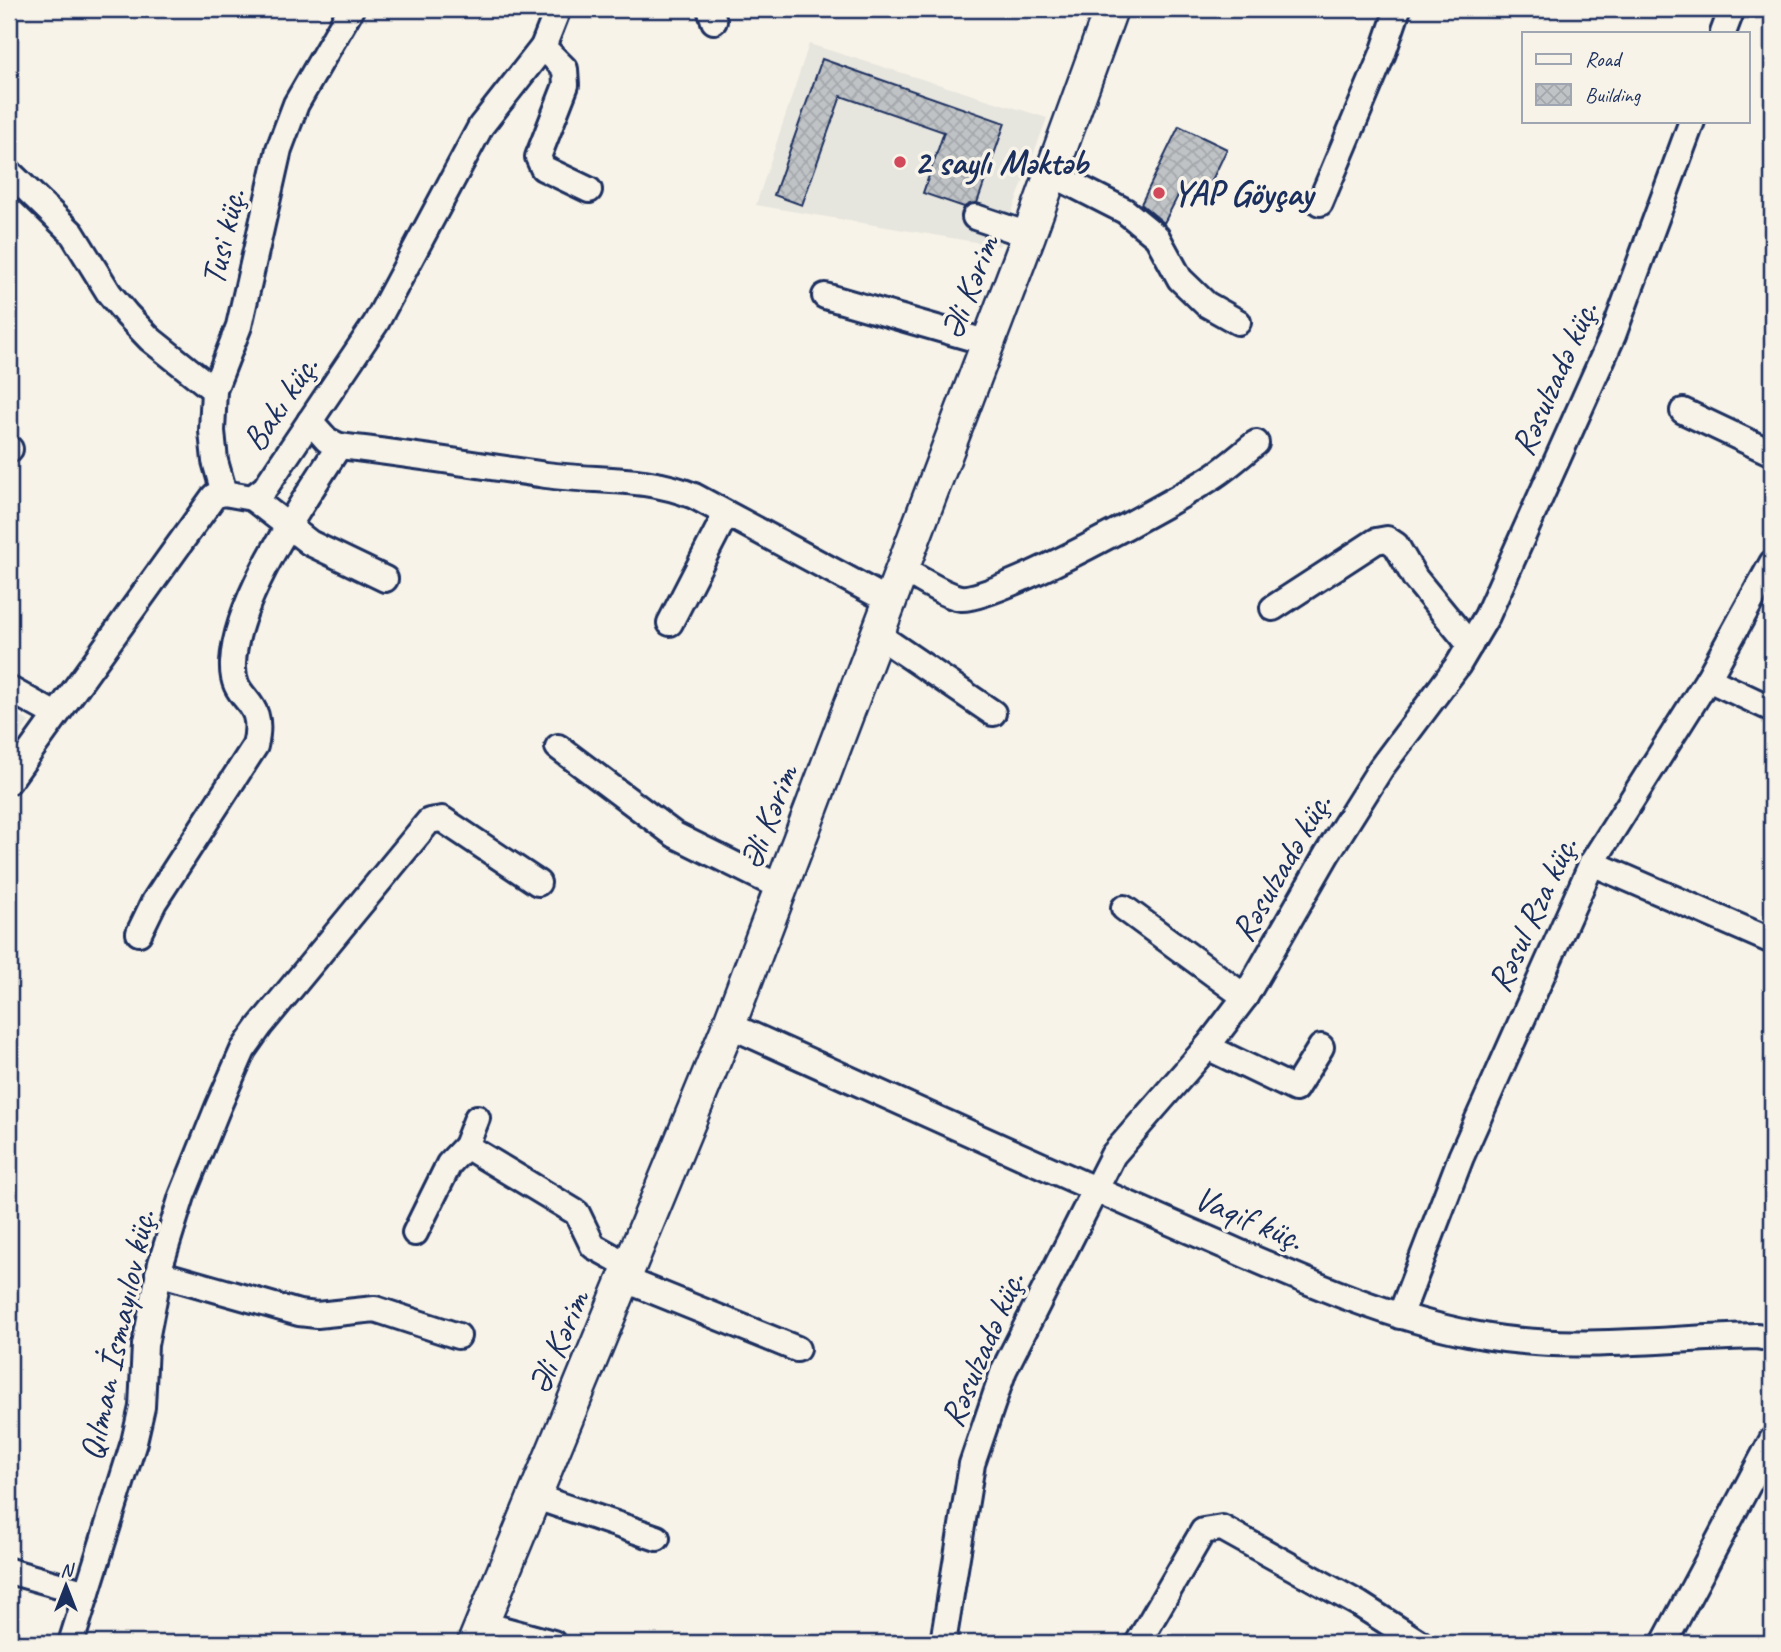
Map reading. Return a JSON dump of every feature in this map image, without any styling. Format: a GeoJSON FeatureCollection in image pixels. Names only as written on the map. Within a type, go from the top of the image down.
{"type":"FeatureCollection","features":[{"type":"Feature","properties":{"kind":"main road","name":"Əli Kərim"},"geometry":{"type":"LineString","coordinates":[[479,1633],[729,1025],[989,343],[1111,9]]}},
{"type":"Feature","properties":{"kind":"street","name":"Tusi küç."},"geometry":{"type":"LineString","coordinates":[[224,493],[215,461],[211,415],[214,390],[239,326],[279,149],[296,104],[351,9]]}},
{"type":"Feature","properties":{"kind":"street","name":"Bakı küç."},"geometry":{"type":"LineString","coordinates":[[224,493],[252,498],[265,488],[376,323],[481,126],[543,47],[558,9]]}},
{"type":"Feature","properties":{"kind":"street"},"geometry":{"type":"LineString","coordinates":[[1320,202],[1383,53],[1398,9]]}},
{"type":"Feature","properties":{"kind":"street"},"geometry":{"type":"LineString","coordinates":[[1723,32],[1732,9]]}},
{"type":"Feature","properties":{"kind":"street"},"geometry":{"type":"LineString","coordinates":[[543,47],[565,69],[566,85],[538,157],[543,168],[589,190]]}},
{"type":"Feature","properties":{"kind":"street","name":"Rəsulzadə küç."},"geometry":{"type":"LineString","coordinates":[[943,1643],[981,1433],[1003,1370],[1113,1156],[1207,1048],[1245,997],[1327,854],[1381,768],[1470,645],[1487,616],[1613,335],[1692,122]]}},
{"type":"Feature","properties":{"kind":"street"},"geometry":{"type":"LineString","coordinates":[[9,172],[72,233],[108,293],[127,315],[150,339],[214,390]]}},
{"type":"Feature","properties":{"kind":"street"},"geometry":{"type":"LineString","coordinates":[[1052,174],[1125,211],[1157,237],[1180,279],[1206,304],[1238,322]]}},
{"type":"Feature","properties":{"kind":"street"},"geometry":{"type":"LineString","coordinates":[[975,217],[1029,235]]}},
{"type":"Feature","properties":{"kind":"street"},"geometry":{"type":"LineString","coordinates":[[825,296],[989,343]]}},
{"type":"Feature","properties":{"kind":"street"},"geometry":{"type":"LineString","coordinates":[[1683,411],[1772,453]]}},
{"type":"Feature","properties":{"kind":"street"},"geometry":{"type":"LineString","coordinates":[[310,421],[327,440],[339,446],[446,458],[548,475],[666,485],[891,602]]}},
{"type":"Feature","properties":{"kind":"street"},"geometry":{"type":"LineString","coordinates":[[903,570],[959,598],[978,597],[1163,507],[1215,475],[1256,443]]}},
{"type":"Feature","properties":{"kind":"street"},"geometry":{"type":"LineString","coordinates":[[139,933],[154,902],[255,746],[260,726],[256,710],[236,689],[233,664],[242,624],[289,526],[339,446]]}},
{"type":"Feature","properties":{"kind":"street"},"geometry":{"type":"LineString","coordinates":[[9,781],[54,714],[136,609],[197,517],[214,496],[224,493]]}},
{"type":"Feature","properties":{"kind":"street"},"geometry":{"type":"LineString","coordinates":[[252,498],[310,543],[385,579]]}},
{"type":"Feature","properties":{"kind":"street"},"geometry":{"type":"LineString","coordinates":[[670,623],[726,514]]}},
{"type":"Feature","properties":{"kind":"street"},"geometry":{"type":"LineString","coordinates":[[1273,608],[1376,541],[1387,539],[1396,545],[1415,578],[1470,645]]}},
{"type":"Feature","properties":{"kind":"street","name":"Rəsul Rza küç."},"geometry":{"type":"LineString","coordinates":[[1400,1316],[1461,1157],[1592,863],[1708,679],[1772,563]]}},
{"type":"Feature","properties":{"kind":"street"},"geometry":{"type":"LineString","coordinates":[[878,635],[993,713]]}},
{"type":"Feature","properties":{"kind":"street"},"geometry":{"type":"LineString","coordinates":[[1708,679],[1772,709]]}},
{"type":"Feature","properties":{"kind":"street"},"geometry":{"type":"LineString","coordinates":[[9,689],[54,714]]}},
{"type":"Feature","properties":{"kind":"street"},"geometry":{"type":"LineString","coordinates":[[558,747],[675,835],[782,888]]}},
{"type":"Feature","properties":{"kind":"street","name":"Qılman İsmayılov küç."},"geometry":{"type":"LineString","coordinates":[[71,1643],[134,1442],[142,1407],[145,1345],[158,1273],[182,1196],[243,1050],[429,821],[442,819],[538,883]]}},
{"type":"Feature","properties":{"kind":"street"},"geometry":{"type":"LineString","coordinates":[[1592,863],[1772,941]]}},
{"type":"Feature","properties":{"kind":"street"},"geometry":{"type":"LineString","coordinates":[[1124,908],[1245,997]]}},
{"type":"Feature","properties":{"kind":"street","name":"Vaqif küç."},"geometry":{"type":"LineString","coordinates":[[729,1025],[1095,1190],[1338,1294],[1400,1316],[1472,1334],[1538,1344],[1615,1344],[1730,1336],[1772,1339]]}},
{"type":"Feature","properties":{"kind":"street"},"geometry":{"type":"LineString","coordinates":[[1207,1048],[1295,1089],[1321,1048]]}},
{"type":"Feature","properties":{"kind":"street"},"geometry":{"type":"LineString","coordinates":[[415,1233],[449,1164],[466,1146],[477,1118]]}},
{"type":"Feature","properties":{"kind":"street"},"geometry":{"type":"LineString","coordinates":[[466,1146],[577,1213],[593,1246],[629,1273],[797,1349]]}},
{"type":"Feature","properties":{"kind":"street"},"geometry":{"type":"LineString","coordinates":[[158,1273],[299,1313],[317,1315],[375,1309],[458,1335]]}},
{"type":"Feature","properties":{"kind":"street"},"geometry":{"type":"LineString","coordinates":[[1664,1643],[1772,1440]]}},
{"type":"Feature","properties":{"kind":"street"},"geometry":{"type":"LineString","coordinates":[[536,1497],[657,1538]]}},
{"type":"Feature","properties":{"kind":"street"},"geometry":{"type":"LineString","coordinates":[[1138,1643],[1203,1531],[1211,1527],[1223,1528],[1325,1585],[1420,1643]]}},
{"type":"Feature","properties":{"kind":"street"},"geometry":{"type":"LineString","coordinates":[[9,1571],[87,1592]]}},
{"type":"Feature","properties":{"kind":"street"},"geometry":{"type":"LineString","coordinates":[[479,1633],[553,1643]]}},
{"type":"Feature","properties":{"kind":"shaded area","name":"2 saylı Məktəb"},"geometry":{"type":"Polygon","coordinates":[[[809,44],[1047,118],[999,246],[756,205],[809,44]]]}},
{"type":"Feature","properties":{"kind":"shaded area"},"geometry":{"type":"Polygon","coordinates":[[[9,708],[29,722],[9,750],[9,708]]]}},
{"type":"Feature","properties":{"kind":"building"},"geometry":{"type":"Polygon","coordinates":[[[822,59],[1005,123],[977,203],[964,207],[923,193],[944,132],[841,96],[802,205],[774,195],[822,59]]]}},
{"type":"Feature","properties":{"kind":"building"},"geometry":{"type":"Polygon","coordinates":[[[1179,126],[1227,149],[1203,199],[1182,188],[1164,223],[1141,204],[1179,126]]]}},
{"type":"Feature","properties":{"kind":"place","name":"2 saylı Məktəb"},"geometry":{"type":"Point","coordinates":[900,162]}},
{"type":"Feature","properties":{"kind":"place","name":"YAP Göyçay"},"geometry":{"type":"Point","coordinates":[1159,193]}}]}
